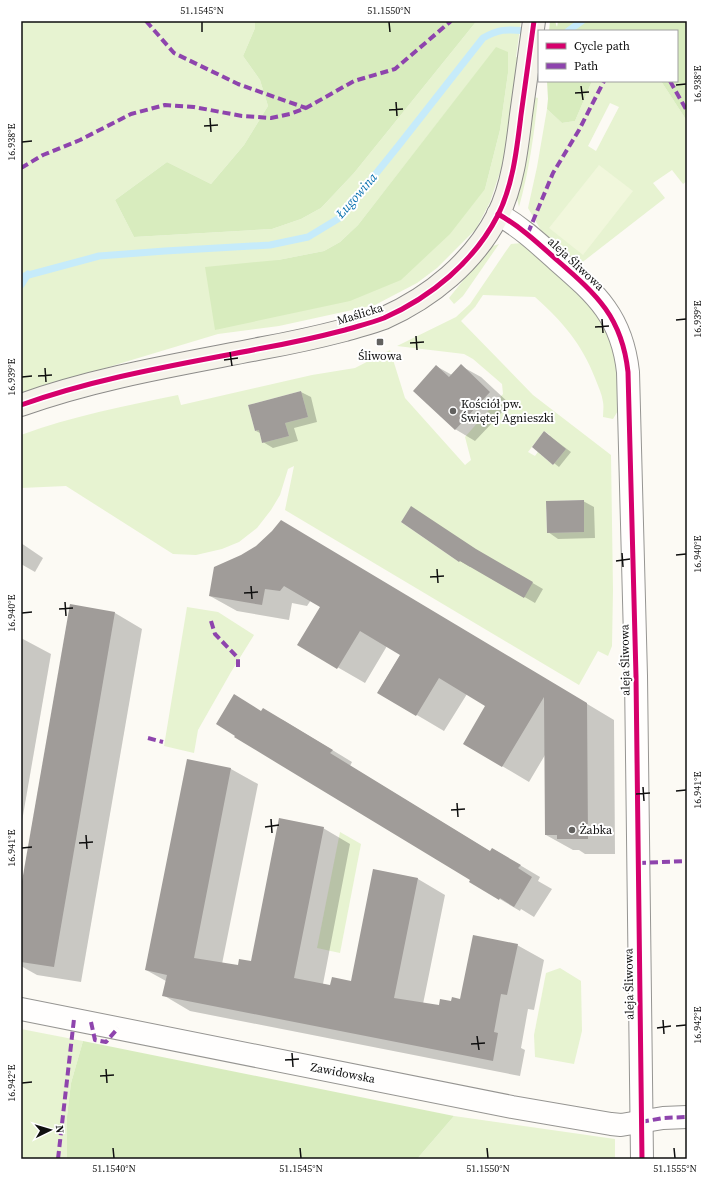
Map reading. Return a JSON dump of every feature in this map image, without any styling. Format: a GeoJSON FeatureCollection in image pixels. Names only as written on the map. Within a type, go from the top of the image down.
{"type":"FeatureCollection","features":[{"type":"Feature","properties":{"kind":"street","name":"Maślicka"},"geometry":{"type":"LineString","coordinates":[[21,404],[94,383],[307,339],[381,319],[425,296],[462,266],[480,244],[498,214],[509,183],[515,154],[534,21]]}},
{"type":"Feature","properties":{"kind":"street","name":"aleja Śliwowa"},"geometry":{"type":"LineString","coordinates":[[498,214],[528,233],[598,298],[618,331],[626,357],[628,372],[636,676],[642,1159]]}},
{"type":"Feature","properties":{"kind":"street","name":"Zawidowska"},"geometry":{"type":"LineString","coordinates":[[21,1009],[512,1107],[621,1125],[663,1118],[687,1117]]}},
{"type":"Feature","properties":{"kind":"green space"},"geometry":{"type":"Polygon","coordinates":[[[21,21],[255,21],[255,28],[243,56],[260,80],[268,106],[244,145],[211,184],[167,162],[115,200],[134,237],[272,229],[301,219],[321,208],[354,173],[475,23],[479,21],[521,21],[516,57],[520,58],[509,134],[503,163],[490,202],[476,229],[437,268],[417,283],[375,305],[279,326],[218,334],[21,395],[21,21]],[[496,48],[358,225],[340,242],[324,251],[278,260],[215,330],[485,189],[500,130],[508,73],[496,48]]]}},
{"type":"Feature","properties":{"kind":"green space"},"geometry":{"type":"Polygon","coordinates":[[[255,21],[479,21],[475,23],[354,173],[321,208],[301,219],[272,229],[134,237],[115,200],[167,162],[211,184],[244,145],[268,106],[260,80],[243,56],[255,28],[255,21]]]}},
{"type":"Feature","properties":{"kind":"green space"},"geometry":{"type":"Polygon","coordinates":[[[550,21],[555,21],[557,27],[558,21],[687,21],[687,121],[662,82],[678,82],[678,30],[549,30],[550,21]]]}},
{"type":"Feature","properties":{"kind":"green space"},"geometry":{"type":"Polygon","coordinates":[[[496,47],[508,52],[508,73],[500,130],[485,189],[450,234],[401,280],[350,301],[215,330],[205,267],[278,260],[324,251],[340,242],[358,225],[496,47]]]}},
{"type":"Feature","properties":{"kind":"green space"},"geometry":{"type":"Polygon","coordinates":[[[547,82],[592,82],[575,121],[562,123],[547,109],[547,82]]]}},
{"type":"Feature","properties":{"kind":"green space"},"geometry":{"type":"Polygon","coordinates":[[[592,82],[662,82],[687,121],[687,181],[683,184],[672,170],[653,183],[665,198],[580,264],[542,232],[528,208],[547,109],[562,123],[575,121],[592,82]],[[610,103],[588,146],[596,151],[619,107],[610,103]]]}},
{"type":"Feature","properties":{"kind":"green space"},"geometry":{"type":"Polygon","coordinates":[[[534,97],[538,98],[535,126],[523,193],[519,207],[516,194],[529,142],[534,97]]]}},
{"type":"Feature","properties":{"kind":"green space"},"geometry":{"type":"Polygon","coordinates":[[[599,165],[633,191],[583,255],[549,228],[599,165]]]}},
{"type":"Feature","properties":{"kind":"green space"},"geometry":{"type":"Polygon","coordinates":[[[522,243],[587,302],[606,330],[614,352],[619,374],[619,409],[613,419],[603,417],[602,396],[584,354],[562,324],[535,297],[483,295],[475,307],[461,321],[533,395],[611,455],[613,590],[612,646],[608,656],[598,651],[579,685],[285,510],[294,466],[288,469],[280,495],[257,528],[239,542],[222,549],[196,555],[173,554],[66,486],[21,488],[21,435],[60,422],[118,407],[178,395],[181,405],[312,375],[355,368],[390,350],[405,398],[465,465],[471,460],[465,437],[503,394],[502,384],[473,359],[464,354],[397,346],[456,317],[470,304],[511,244],[522,243]],[[301,391],[248,405],[255,431],[259,430],[262,443],[289,436],[285,423],[308,417],[301,391]],[[544,431],[528,452],[535,456],[550,435],[544,431]],[[552,438],[540,454],[553,465],[566,449],[552,438]],[[583,500],[546,501],[547,533],[584,532],[583,500]],[[411,507],[401,522],[459,562],[411,507]]]}},
{"type":"Feature","properties":{"kind":"green space"},"geometry":{"type":"Polygon","coordinates":[[[499,244],[463,296],[454,304],[449,298],[490,247],[499,244]]]}},
{"type":"Feature","properties":{"kind":"green space"},"geometry":{"type":"Polygon","coordinates":[[[187,607],[218,612],[254,635],[198,730],[194,753],[164,746],[187,607]]]}},
{"type":"Feature","properties":{"kind":"green space"},"geometry":{"type":"Polygon","coordinates":[[[340,832],[361,844],[340,953],[317,948],[340,832]]]}},
{"type":"Feature","properties":{"kind":"green space"},"geometry":{"type":"Polygon","coordinates":[[[560,968],[581,981],[582,1031],[574,1064],[535,1057],[534,1035],[546,973],[560,968]]]}},
{"type":"Feature","properties":{"kind":"green space"},"geometry":{"type":"Polygon","coordinates":[[[21,1029],[83,1041],[71,1083],[67,1116],[67,1159],[21,1159],[21,1029]]]}},
{"type":"Feature","properties":{"kind":"green space"},"geometry":{"type":"Polygon","coordinates":[[[83,1041],[454,1116],[417,1159],[67,1159],[67,1116],[71,1083],[83,1041]]]}},
{"type":"Feature","properties":{"kind":"green space"},"geometry":{"type":"Polygon","coordinates":[[[454,1116],[615,1139],[615,1159],[417,1159],[454,1116]]]}},
{"type":"Feature","properties":{"kind":"building","name":"Kościół pw. Świętej Agnieszki"},"geometry":{"type":"Polygon","coordinates":[[[461,364],[490,392],[455,430],[413,391],[436,365],[449,377],[461,364]]]}},
{"type":"Feature","properties":{"kind":"building"},"geometry":{"type":"Polygon","coordinates":[[[301,391],[308,417],[285,423],[289,436],[262,443],[259,430],[255,431],[248,405],[301,391]]]}},
{"type":"Feature","properties":{"kind":"building"},"geometry":{"type":"Polygon","coordinates":[[[544,431],[566,449],[553,465],[532,447],[544,431]]]}},
{"type":"Feature","properties":{"kind":"building"},"geometry":{"type":"Polygon","coordinates":[[[584,500],[584,532],[547,533],[546,501],[584,500]]]}},
{"type":"Feature","properties":{"kind":"building"},"geometry":{"type":"Polygon","coordinates":[[[411,506],[476,549],[533,582],[524,598],[460,561],[459,562],[401,522],[411,506]]]}},
{"type":"Feature","properties":{"kind":"building"},"geometry":{"type":"Polygon","coordinates":[[[281,520],[587,703],[588,839],[557,839],[557,835],[545,835],[544,697],[502,767],[463,744],[485,706],[439,678],[416,716],[377,693],[400,655],[360,631],[337,669],[297,645],[320,607],[284,586],[280,591],[265,589],[262,605],[209,596],[214,567],[241,555],[256,546],[281,520]]]}},
{"type":"Feature","properties":{"kind":"building"},"geometry":{"type":"Polygon","coordinates":[[[70,604],[115,612],[54,967],[21,962],[21,887],[70,604]]]}},
{"type":"Feature","properties":{"kind":"building"},"geometry":{"type":"Polygon","coordinates":[[[234,694],[261,711],[263,708],[333,750],[330,753],[490,851],[492,848],[521,865],[518,868],[532,877],[514,907],[469,882],[470,880],[234,737],[235,736],[216,724],[234,694]]]}},
{"type":"Feature","properties":{"kind":"building"},"geometry":{"type":"Polygon","coordinates":[[[187,759],[231,768],[194,958],[238,965],[239,959],[251,961],[279,818],[324,827],[294,978],[330,985],[332,977],[351,981],[373,869],[418,878],[394,998],[439,1005],[440,999],[451,1001],[452,997],[460,999],[473,935],[518,944],[507,995],[501,994],[494,1032],[498,1033],[493,1061],[162,996],[167,975],[145,970],[187,759]]]}},
{"type":"Feature","properties":{"kind":"waterway","name":"Ługowina"},"geometry":{"type":"LineString","coordinates":[[569,30],[582,21]]}},
{"type":"Feature","properties":{"kind":"waterway","name":"Ługowina"},"geometry":{"type":"LineString","coordinates":[[21,277],[99,256],[270,245],[308,237],[341,217],[483,38],[501,31],[531,31]]}},
{"type":"Feature","properties":{"kind":"waterway","name":"Ługowina"},"geometry":{"type":"LineString","coordinates":[[21,285],[28,274]]}},
{"type":"Feature","properties":{"kind":"marked path"},"geometry":{"type":"LineString","coordinates":[[146,21],[174,53],[238,84],[306,108]]}},
{"type":"Feature","properties":{"kind":"marked path"},"geometry":{"type":"LineString","coordinates":[[21,168],[43,155],[80,140],[131,114],[165,105],[194,107],[242,116],[271,118],[290,114],[306,108],[354,81],[395,69],[451,21]]}},
{"type":"Feature","properties":{"kind":"marked path"},"geometry":{"type":"LineString","coordinates":[[528,233],[553,173],[579,130],[603,82]]}},
{"type":"Feature","properties":{"kind":"marked path"},"geometry":{"type":"LineString","coordinates":[[671,82],[687,111]]}},
{"type":"Feature","properties":{"kind":"marked path"},"geometry":{"type":"LineString","coordinates":[[211,621],[215,634],[238,658],[238,667]]}},
{"type":"Feature","properties":{"kind":"marked path"},"geometry":{"type":"LineString","coordinates":[[148,738],[163,742]]}},
{"type":"Feature","properties":{"kind":"marked path"},"geometry":{"type":"LineString","coordinates":[[638,863],[687,861]]}},
{"type":"Feature","properties":{"kind":"marked path"},"geometry":{"type":"LineString","coordinates":[[58,1159],[74,1019]]}},
{"type":"Feature","properties":{"kind":"marked path"},"geometry":{"type":"LineString","coordinates":[[91,1022],[95,1040],[106,1042],[118,1028]]}},
{"type":"Feature","properties":{"kind":"marked path"},"geometry":{"type":"LineString","coordinates":[[641,1122],[663,1118],[687,1117]]}},
{"type":"Feature","properties":{"kind":"cycle path"},"geometry":{"type":"LineString","coordinates":[[21,405],[50,395],[110,379],[294,342],[345,330],[384,318],[418,300],[434,289],[464,263],[477,248],[498,215],[503,203],[511,179],[516,153],[534,21]]}},
{"type":"Feature","properties":{"kind":"cycle path"},"geometry":{"type":"LineString","coordinates":[[498,214],[514,224],[537,242],[585,285],[596,297],[605,309],[620,336],[628,372],[636,676],[642,1159]]}},
{"type":"Feature","properties":{"kind":"place","name":"Śliwowa"},"geometry":{"type":"Point","coordinates":[380,342]}},
{"type":"Feature","properties":{"kind":"place","name":"Kościół pw. Świętej Agnieszki"},"geometry":{"type":"Point","coordinates":[453,411]}},
{"type":"Feature","properties":{"kind":"place","name":"Żabka"},"geometry":{"type":"Point","coordinates":[572,830]}}]}
